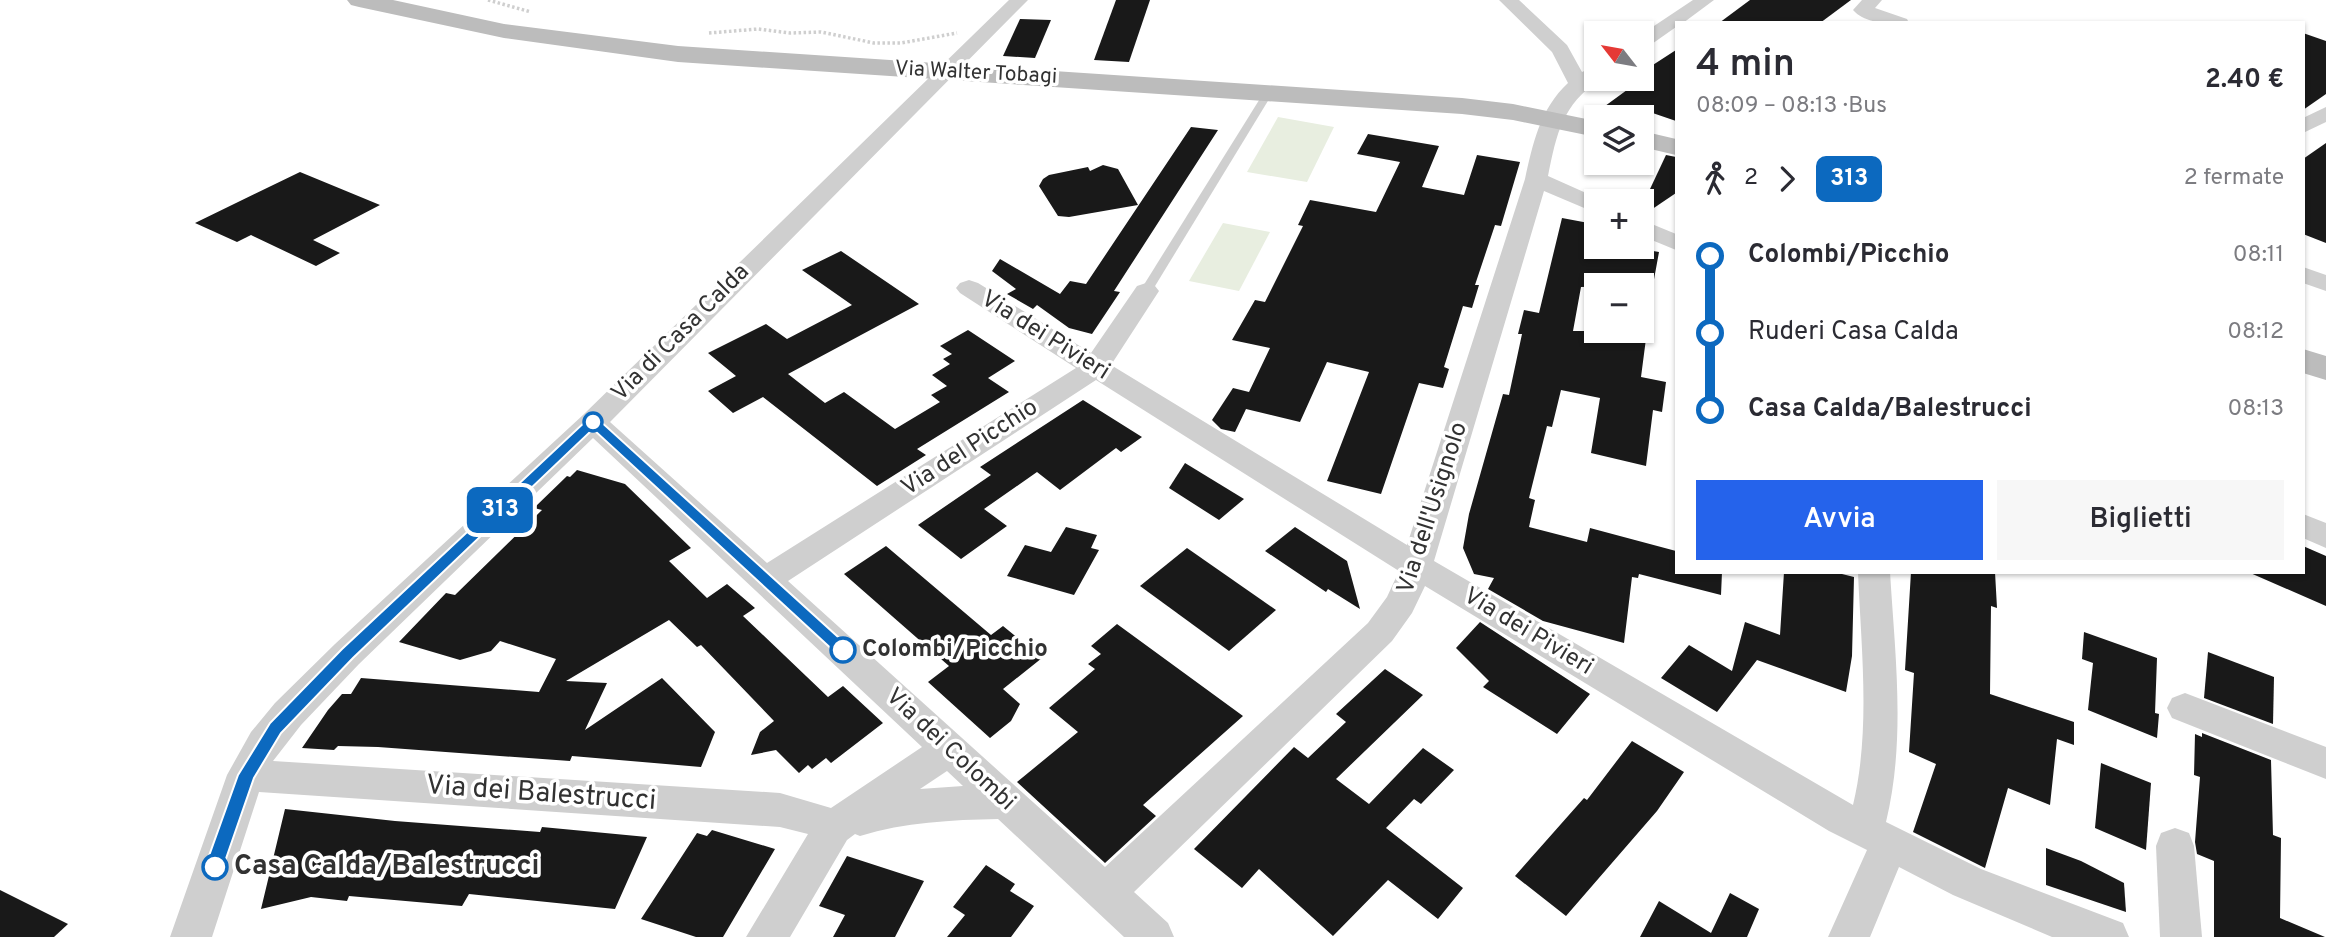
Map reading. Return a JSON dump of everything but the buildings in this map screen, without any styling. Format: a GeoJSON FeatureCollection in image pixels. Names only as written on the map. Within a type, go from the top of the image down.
{"type":"FeatureCollection","features":[{"type":"Feature","properties":{"kind":"street","name":"Via Walter Tobagi"},"geometry":{"type":"LineString","coordinates":[[359,0],[473,25],[612,47],[722,58],[1269,91],[1462,106],[1584,126]]}},
{"type":"Feature","properties":{"kind":"street","name":"Via di Casa Calda"},"geometry":{"type":"LineString","coordinates":[[191,937],[246,775],[264,743],[302,699],[593,422],[1019,0]]}},
{"type":"Feature","properties":{"kind":"street"},"geometry":{"type":"LineString","coordinates":[[1508,0],[1560,49],[1578,83]]}},
{"type":"Feature","properties":{"kind":"street"},"geometry":{"type":"LineString","coordinates":[[1654,33],[1705,0]]}},
{"type":"Feature","properties":{"kind":"street"},"geometry":{"type":"LineString","coordinates":[[1872,0],[1862,10],[1894,21]]}},
{"type":"Feature","properties":{"kind":"street"},"geometry":{"type":"LineString","coordinates":[[1654,38],[1675,41]]}},
{"type":"Feature","properties":{"kind":"street","name":"Via dell'Usignolo"},"geometry":{"type":"LineString","coordinates":[[1105,893],[1380,632],[1401,604],[1416,566],[1536,180],[1550,119],[1565,97],[1584,79]]}},
{"type":"Feature","properties":{"kind":"street"},"geometry":{"type":"LineString","coordinates":[[2305,126],[2326,113]]}},
{"type":"Feature","properties":{"kind":"street"},"geometry":{"type":"LineString","coordinates":[[1654,142],[1675,147]]}},
{"type":"Feature","properties":{"kind":"street"},"geometry":{"type":"LineString","coordinates":[[1536,180],[1584,201]]}},
{"type":"Feature","properties":{"kind":"street"},"geometry":{"type":"LineString","coordinates":[[1654,233],[1675,243]]}},
{"type":"Feature","properties":{"kind":"street"},"geometry":{"type":"LineString","coordinates":[[2305,276],[2326,283]]}},
{"type":"Feature","properties":{"kind":"street","name":"Via dei Pivieri"},"geometry":{"type":"LineString","coordinates":[[969,288],[1312,504],[1877,837],[1996,894],[2108,937]]}},
{"type":"Feature","properties":{"kind":"street","name":"Via del Picchio"},"geometry":{"type":"LineString","coordinates":[[767,579],[1095,368],[1146,291]]}},
{"type":"Feature","properties":{"kind":"street"},"geometry":{"type":"LineString","coordinates":[[2305,361],[2326,369]]}},
{"type":"Feature","properties":{"kind":"street","name":"Via dei Colombi"},"geometry":{"type":"LineString","coordinates":[[593,422],[767,579],[1153,937]]}},
{"type":"Feature","properties":{"kind":"street"},"geometry":{"type":"LineString","coordinates":[[2305,526],[2326,536]]}},
{"type":"Feature","properties":{"kind":"street"},"geometry":{"type":"LineString","coordinates":[[1849,937],[1877,837],[1874,797],[1879,758],[1874,574]]}},
{"type":"Feature","properties":{"kind":"street"},"geometry":{"type":"LineString","coordinates":[[2185,708],[2326,763]]}},
{"type":"Feature","properties":{"kind":"street"},"geometry":{"type":"LineString","coordinates":[[767,937],[833,828],[949,749]]}},
{"type":"Feature","properties":{"kind":"street","name":"Via dei Balestrucci"},"geometry":{"type":"LineString","coordinates":[[246,775],[780,810],[833,828]]}},
{"type":"Feature","properties":{"kind":"street"},"geometry":{"type":"LineString","coordinates":[[833,828],[887,810],[1006,802]]}},
{"type":"Feature","properties":{"kind":"street"},"geometry":{"type":"LineString","coordinates":[[2175,845],[2181,937]]}},
{"type":"Feature","properties":{"kind":"lane"},"geometry":{"type":"LineString","coordinates":[[1146,291],[1269,91]]}},
{"type":"Feature","properties":{"kind":"path"},"geometry":{"type":"LineString","coordinates":[[488,0],[534,13]]}},
{"type":"Feature","properties":{"kind":"path"},"geometry":{"type":"LineString","coordinates":[[698,34],[758,29],[821,33],[874,43],[901,43],[967,32]]}},
{"type":"Feature","properties":{"kind":"shaded area"},"geometry":{"type":"Polygon","coordinates":[[[1278,117],[1334,127],[1307,182],[1247,172],[1278,117]]]}},
{"type":"Feature","properties":{"kind":"shaded area"},"geometry":{"type":"Polygon","coordinates":[[[1223,223],[1270,232],[1239,291],[1189,281],[1223,223]]]}},
{"type":"Feature","properties":{"kind":"bus line","name":"313"},"geometry":{"type":"LineString","coordinates":[[215,867],[246,775],[275,728],[347,654],[593,422],[843,650]]}},
{"type":"Feature","properties":{"kind":"place","name":"Colombi/Picchio"},"geometry":{"type":"Point","coordinates":[843,650]}},
{"type":"Feature","properties":{"kind":"place","name":"Casa Calda/Balestrucci"},"geometry":{"type":"Point","coordinates":[215,867]}}]}
